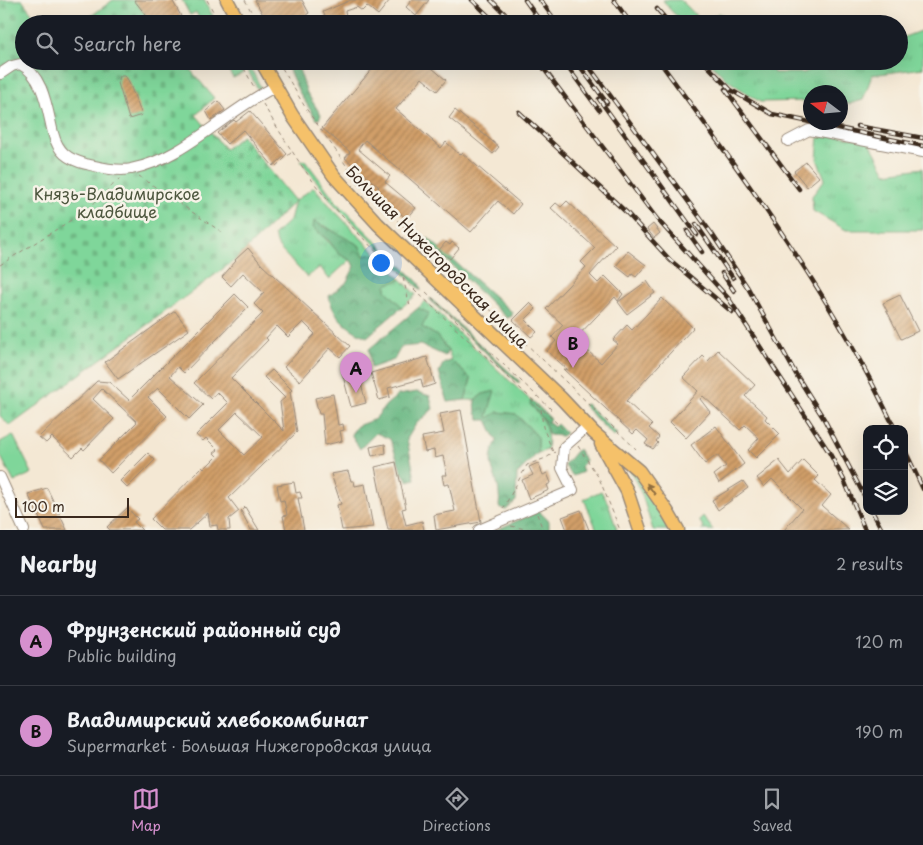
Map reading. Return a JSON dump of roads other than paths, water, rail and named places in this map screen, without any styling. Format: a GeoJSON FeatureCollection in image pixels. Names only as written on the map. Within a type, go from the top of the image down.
{"type":"FeatureCollection","features":[{"type":"Feature","properties":{"kind":"main road"},"geometry":{"type":"LineString","coordinates":[[227,0],[235,15]]}},
{"type":"Feature","properties":{"kind":"main road","name":"Большая Нижегородская улица"},"geometry":{"type":"LineString","coordinates":[[266,70],[311,145],[334,176],[378,224],[561,398],[590,430],[616,466],[628,491],[640,530]]}},
{"type":"Feature","properties":{"kind":"main road","name":"Большая Нижегородская улица"},"geometry":{"type":"LineString","coordinates":[[590,430],[639,471],[678,530]]}},
{"type":"Feature","properties":{"kind":"street"},"geometry":{"type":"LineString","coordinates":[[0,74],[15,66]]}},
{"type":"Feature","properties":{"kind":"street"},"geometry":{"type":"LineString","coordinates":[[28,70],[34,74],[39,83],[56,144],[62,154],[72,160],[97,167],[130,169],[172,154],[258,95],[275,87]]}},
{"type":"Feature","properties":{"kind":"street"},"geometry":{"type":"LineString","coordinates":[[788,141],[809,130],[923,152]]}},
{"type":"Feature","properties":{"kind":"street"},"geometry":{"type":"LineString","coordinates":[[479,530],[573,490],[562,468],[561,461],[564,448],[573,439],[590,430]]}},
{"type":"Feature","properties":{"kind":"street"},"geometry":{"type":"LineString","coordinates":[[0,477],[24,530]]}},
{"type":"Feature","properties":{"kind":"railway"},"geometry":{"type":"LineString","coordinates":[[472,0],[488,15]]}},
{"type":"Feature","properties":{"kind":"railway"},"geometry":{"type":"LineString","coordinates":[[491,0],[506,15]]}},
{"type":"Feature","properties":{"kind":"railway"},"geometry":{"type":"LineString","coordinates":[[525,0],[536,15]]}},
{"type":"Feature","properties":{"kind":"railway"},"geometry":{"type":"LineString","coordinates":[[540,0],[551,15]]}},
{"type":"Feature","properties":{"kind":"railway"},"geometry":{"type":"LineString","coordinates":[[614,0],[625,15]]}},
{"type":"Feature","properties":{"kind":"railway"},"geometry":{"type":"LineString","coordinates":[[657,9],[662,15]]}},
{"type":"Feature","properties":{"kind":"railway"},"geometry":{"type":"LineString","coordinates":[[545,70],[657,219],[729,299],[829,452],[844,480],[865,530]]}},
{"type":"Feature","properties":{"kind":"railway"},"geometry":{"type":"LineString","coordinates":[[570,70],[599,110]]}},
{"type":"Feature","properties":{"kind":"railway"},"geometry":{"type":"LineString","coordinates":[[583,70],[607,103]]}},
{"type":"Feature","properties":{"kind":"railway"},"geometry":{"type":"LineString","coordinates":[[592,70],[712,234],[748,288],[797,376],[824,419],[863,493]]}},
{"type":"Feature","properties":{"kind":"railway"},"geometry":{"type":"LineString","coordinates":[[666,70],[755,194],[816,285],[844,332],[893,425]]}},
{"type":"Feature","properties":{"kind":"railway"},"geometry":{"type":"LineString","coordinates":[[712,70],[731,90],[772,114],[923,146]]}},
{"type":"Feature","properties":{"kind":"railway"},"geometry":{"type":"LineString","coordinates":[[725,89],[799,189]]}},
{"type":"Feature","properties":{"kind":"railway"},"geometry":{"type":"LineString","coordinates":[[599,99],[697,235]]}},
{"type":"Feature","properties":{"kind":"railway"},"geometry":{"type":"LineString","coordinates":[[519,112],[627,213],[670,260],[732,312]]}},
{"type":"Feature","properties":{"kind":"railway"},"geometry":{"type":"LineString","coordinates":[[857,126],[923,138]]}},
{"type":"Feature","properties":{"kind":"railway"},"geometry":{"type":"LineString","coordinates":[[696,224],[733,278]]}},
{"type":"Feature","properties":{"kind":"railway"},"geometry":{"type":"LineString","coordinates":[[687,231],[702,252]]}},
{"type":"Feature","properties":{"kind":"railway"},"geometry":{"type":"LineString","coordinates":[[722,273],[734,291]]}},
{"type":"Feature","properties":{"kind":"railway"},"geometry":{"type":"LineString","coordinates":[[908,457],[923,489]]}},
{"type":"Feature","properties":{"kind":"railway"},"geometry":{"type":"LineString","coordinates":[[874,515],[882,530]]}},
{"type":"Feature","properties":{"kind":"place","name":"Владимирский хлебокомбинат"},"geometry":{"type":"Point","coordinates":[573,368]}},
{"type":"Feature","properties":{"kind":"place","name":"Фрунзенский районный суд"},"geometry":{"type":"Point","coordinates":[356,393]}},
{"type":"Feature","properties":{"kind":"park label","name":"Князь-Владимирское кладбище"},"geometry":{"type":"Point","coordinates":[117,202]}}]}
